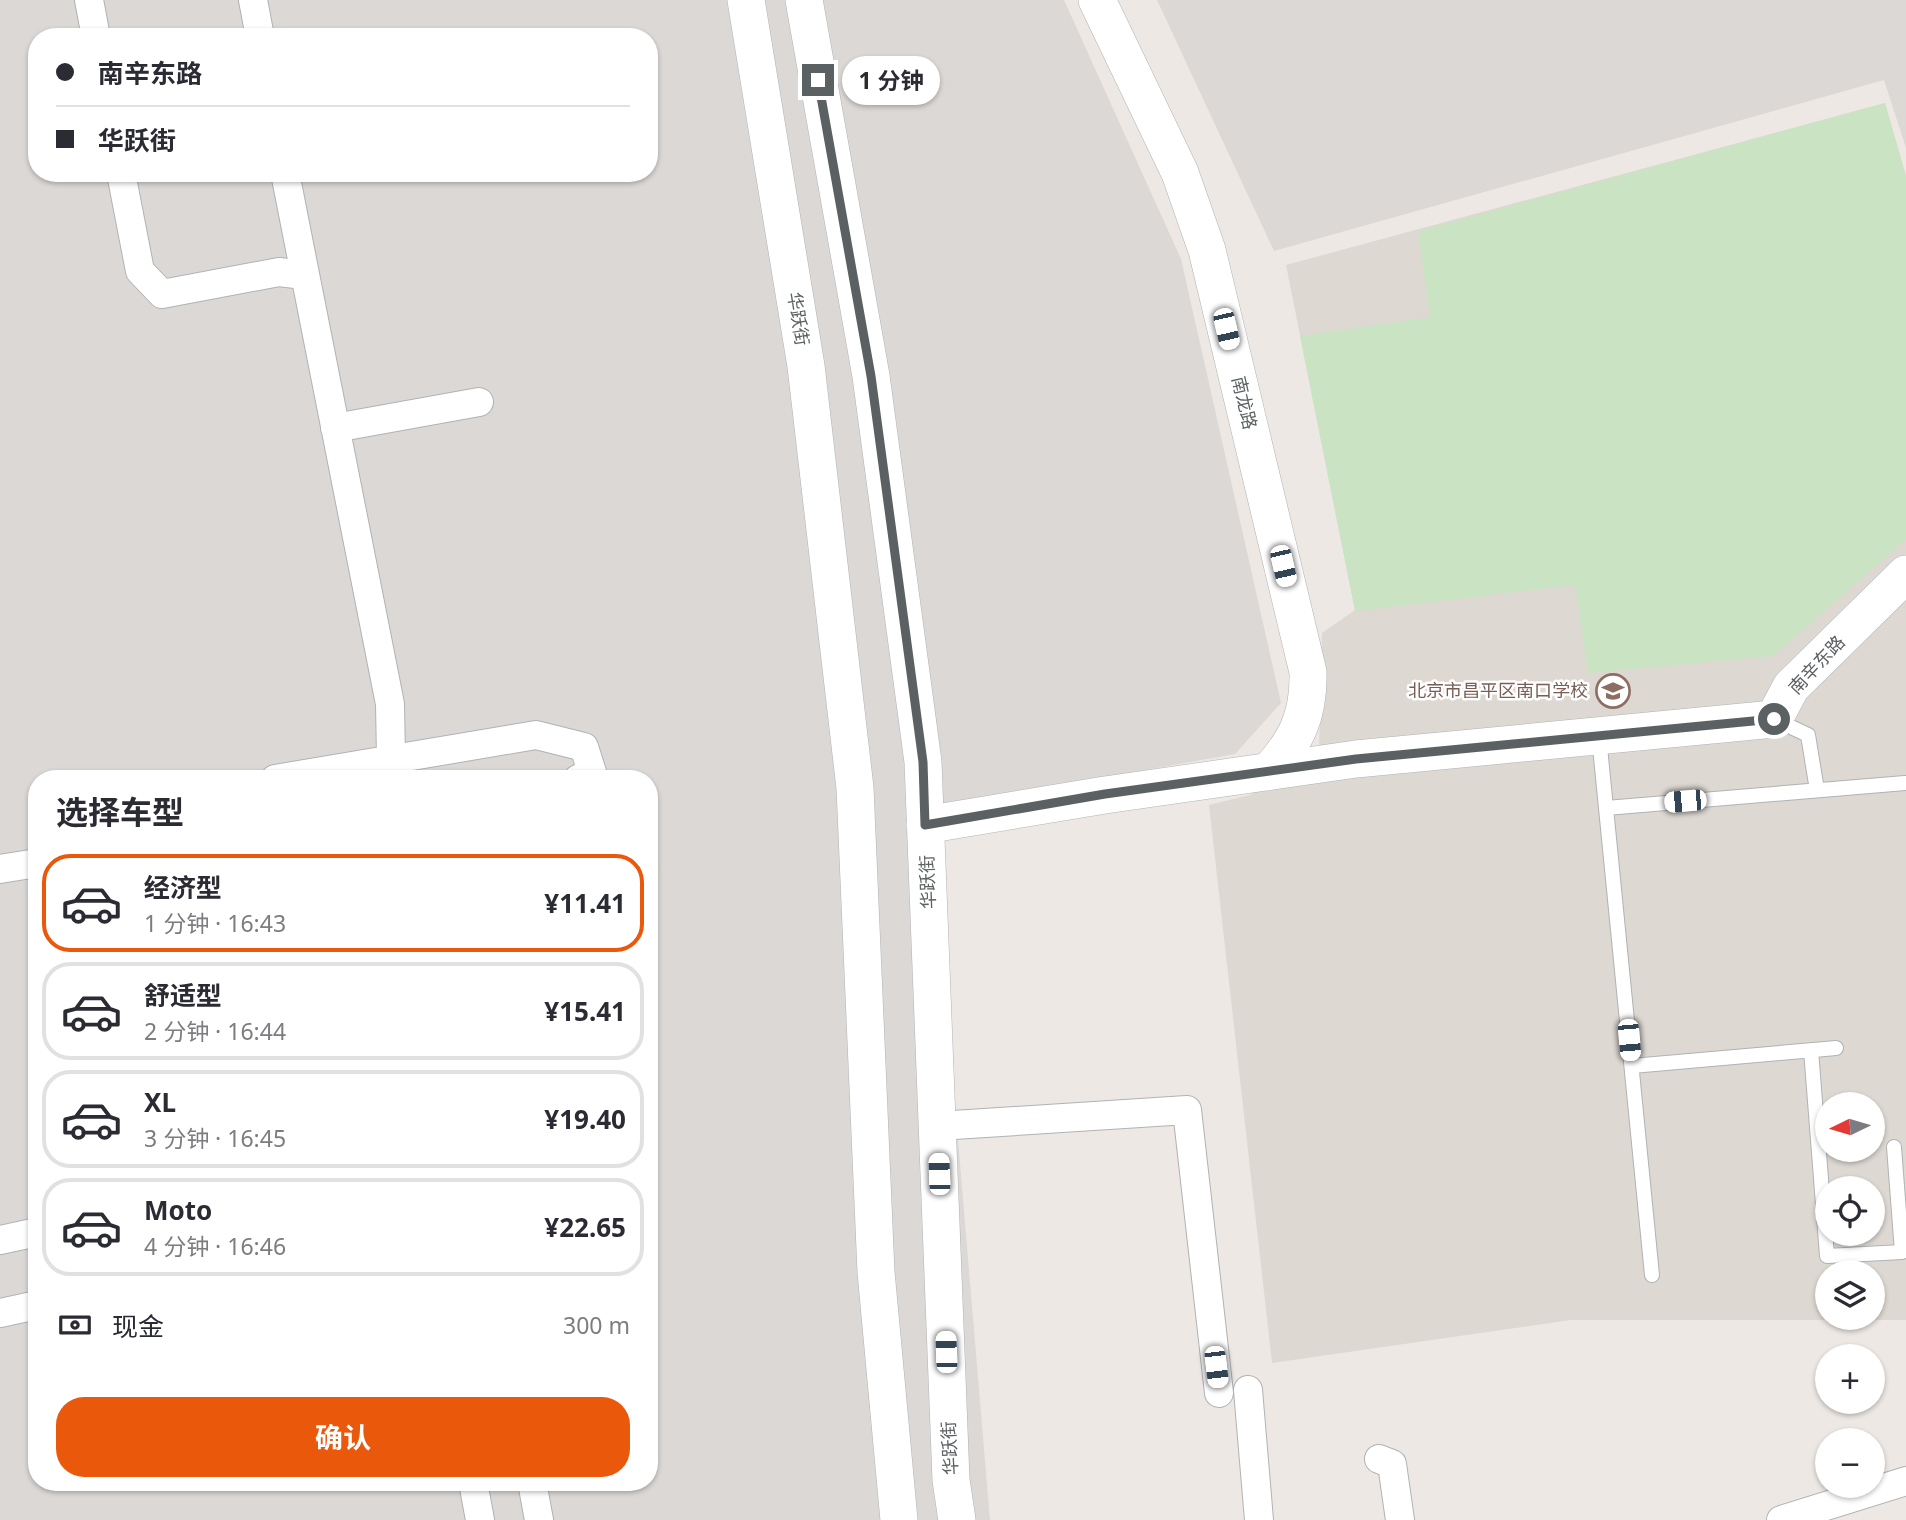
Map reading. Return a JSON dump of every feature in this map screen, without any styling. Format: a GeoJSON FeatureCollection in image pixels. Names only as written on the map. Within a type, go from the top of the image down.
{"type":"FeatureCollection","features":[{"type":"Feature","properties":{"kind":"street"},"geometry":{"type":"LineString","coordinates":[[89,0],[94,28]]}},
{"type":"Feature","properties":{"kind":"street"},"geometry":{"type":"LineString","coordinates":[[253,0],[258,28]]}},
{"type":"Feature","properties":{"kind":"street","name":"华跃街"},"geometry":{"type":"LineString","coordinates":[[746,0],[806,366],[855,788],[876,1272],[899,1520]]}},
{"type":"Feature","properties":{"kind":"street","name":"华跃街"},"geometry":{"type":"LineString","coordinates":[[804,0],[871,376],[923,762],[951,1480],[957,1520]]}},
{"type":"Feature","properties":{"kind":"street","name":"南龙路"},"geometry":{"type":"LineString","coordinates":[[1097,0],[1180,173],[1207,250],[1308,672],[1308,698],[1296,736],[1287,752],[1268,772]]}},
{"type":"Feature","properties":{"kind":"street"},"geometry":{"type":"LineString","coordinates":[[123,182],[139,271],[162,294],[279,272],[304,275]]}},
{"type":"Feature","properties":{"kind":"street"},"geometry":{"type":"LineString","coordinates":[[287,182],[390,704],[394,768]]}},
{"type":"Feature","properties":{"kind":"street"},"geometry":{"type":"LineString","coordinates":[[335,428],[479,402]]}},
{"type":"Feature","properties":{"kind":"street","name":"南辛东路"},"geometry":{"type":"LineString","coordinates":[[1774,719],[1791,687],[1906,574]]}},
{"type":"Feature","properties":{"kind":"street"},"geometry":{"type":"LineString","coordinates":[[925,825],[1105,794],[1356,759],[1774,719]]}},
{"type":"Feature","properties":{"kind":"street"},"geometry":{"type":"LineString","coordinates":[[372,770],[394,768],[536,735],[584,747],[591,770]]}},
{"type":"Feature","properties":{"kind":"street"},"geometry":{"type":"LineString","coordinates":[[0,869],[28,864]]}},
{"type":"Feature","properties":{"kind":"street"},"geometry":{"type":"LineString","coordinates":[[937,1126],[1188,1110],[1219,1393]]}},
{"type":"Feature","properties":{"kind":"street"},"geometry":{"type":"LineString","coordinates":[[0,1240],[28,1234]]}},
{"type":"Feature","properties":{"kind":"street"},"geometry":{"type":"LineString","coordinates":[[0,1313],[28,1307]]}},
{"type":"Feature","properties":{"kind":"street"},"geometry":{"type":"LineString","coordinates":[[1248,1390],[1259,1520]]}},
{"type":"Feature","properties":{"kind":"street"},"geometry":{"type":"LineString","coordinates":[[1379,1459],[1392,1464],[1400,1520]]}},
{"type":"Feature","properties":{"kind":"street"},"geometry":{"type":"LineString","coordinates":[[1781,1520],[1906,1481]]}},
{"type":"Feature","properties":{"kind":"street"},"geometry":{"type":"LineString","coordinates":[[475,1491],[480,1520]]}},
{"type":"Feature","properties":{"kind":"street"},"geometry":{"type":"LineString","coordinates":[[534,1491],[540,1520]]}},
{"type":"Feature","properties":{"kind":"lane"},"geometry":{"type":"LineString","coordinates":[[1774,719],[1808,735],[1818,790]]}},
{"type":"Feature","properties":{"kind":"lane"},"geometry":{"type":"LineString","coordinates":[[1599,736],[1652,1275]]}},
{"type":"Feature","properties":{"kind":"lane"},"geometry":{"type":"LineString","coordinates":[[1606,807],[1905,783]]}},
{"type":"Feature","properties":{"kind":"lane"},"geometry":{"type":"LineString","coordinates":[[1632,1066],[1836,1048]]}},
{"type":"Feature","properties":{"kind":"lane"},"geometry":{"type":"LineString","coordinates":[[1811,1050],[1827,1256],[1902,1252],[1894,1147]]}},
{"type":"Feature","properties":{"kind":"shaded area"},"geometry":{"type":"Polygon","coordinates":[[[0,0],[1064,0],[1181,259],[1281,703],[1235,754],[939,807],[934,854],[990,1520],[0,1520],[0,0]]]}},
{"type":"Feature","properties":{"kind":"shaded area"},"geometry":{"type":"Polygon","coordinates":[[[1157,0],[1906,0],[1906,148],[1884,80],[1274,251],[1157,0]]]}},
{"type":"Feature","properties":{"kind":"shaded area","name":"北京市昌平区南口学校"},"geometry":{"type":"Polygon","coordinates":[[[1885,103],[1906,176],[1906,1320],[1885,1320],[1885,1260],[1815,1260],[1815,1320],[1571,1320],[1272,1363],[1209,805],[1250,795],[1319,750],[1322,633],[1355,610],[1286,265],[1885,103]]]}},
{"type":"Feature","properties":{"kind":"green space"},"geometry":{"type":"Polygon","coordinates":[[[1885,103],[1906,176],[1906,539],[1773,656],[1588,673],[1575,585],[1355,611],[1300,336],[1430,317],[1418,231],[1885,103]]]}},
{"type":"Feature","properties":{"kind":"place","name":"北京市昌平区南口学校"},"geometry":{"type":"Point","coordinates":[1613,691]}},
{"type":"Feature","properties":{"kind":"route"},"geometry":{"type":"LineString","coordinates":[[818,80],[871,376],[923,762],[925,825],[1105,794],[1356,759],[1774,719]]}}]}
